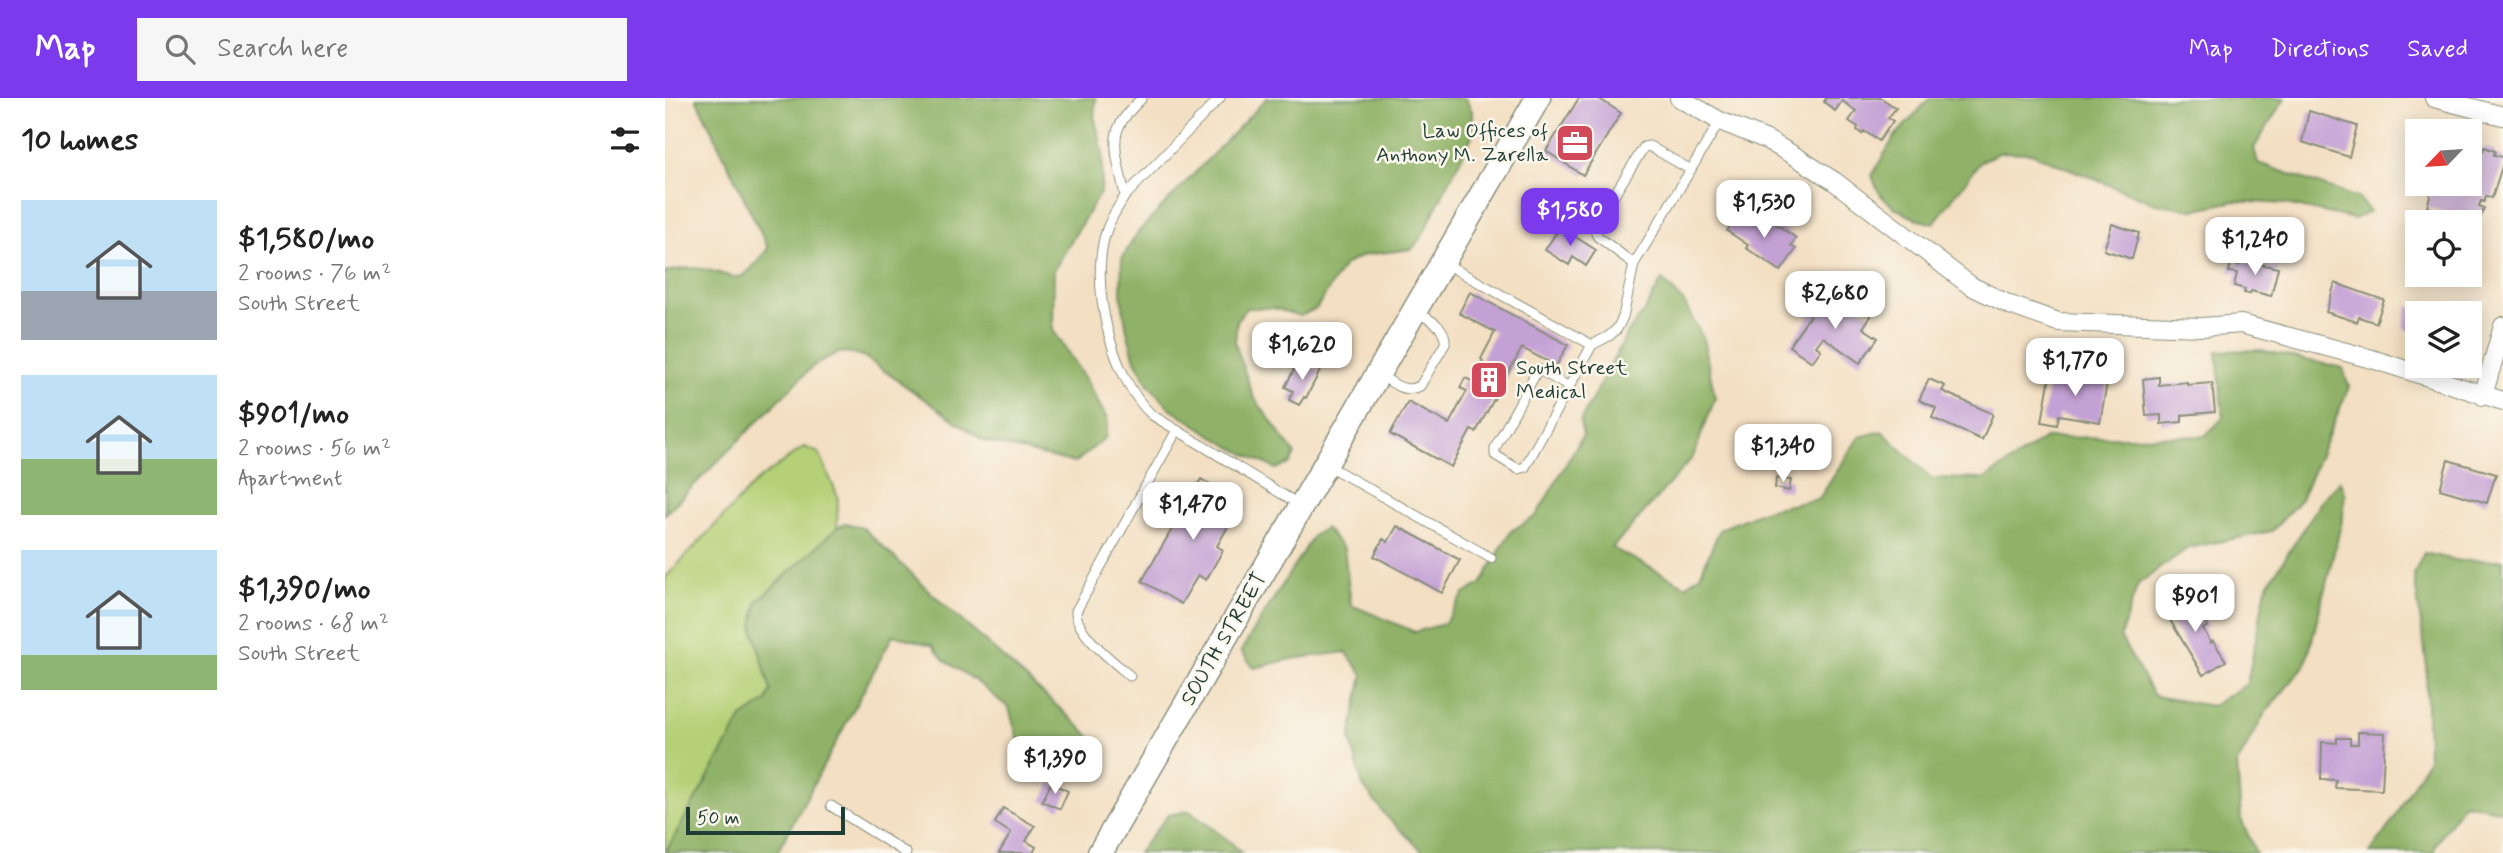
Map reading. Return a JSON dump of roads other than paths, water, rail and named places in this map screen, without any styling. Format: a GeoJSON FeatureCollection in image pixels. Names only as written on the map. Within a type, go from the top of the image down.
{"type":"FeatureCollection","features":[{"type":"Feature","properties":{"kind":"main road","name":"SOUTH STREET"},"geometry":{"type":"LineString","coordinates":[[1100,853],[1538,98]]}},
{"type":"Feature","properties":{"kind":"street"},"geometry":{"type":"LineString","coordinates":[[2434,98],[2503,116]]}},
{"type":"Feature","properties":{"kind":"street"},"geometry":{"type":"LineString","coordinates":[[1683,99],[1720,121],[1767,140],[1798,158],[1834,181],[1971,286],[2010,305],[2058,322],[2202,327],[2241,324],[2372,359],[2503,401]]}},
{"type":"Feature","properties":{"kind":"street"},"geometry":{"type":"LineString","coordinates":[[2483,396],[2503,326]]}},
{"type":"Feature","properties":{"kind":"lane"},"geometry":{"type":"LineString","coordinates":[[1125,196],[1117,152],[1117,131],[1128,113],[1142,98]]}},
{"type":"Feature","properties":{"kind":"lane"},"geometry":{"type":"LineString","coordinates":[[1220,98],[1125,196],[1106,230],[1101,281],[1107,329],[1114,354],[1130,390],[1152,415],[1301,505]]}},
{"type":"Feature","properties":{"kind":"lane"},"geometry":{"type":"LineString","coordinates":[[1569,387],[1540,370],[1537,371],[1495,448],[1495,456],[1518,469],[1525,467],[1593,345],[1617,329],[1623,317],[1634,264],[1720,121]]}},
{"type":"Feature","properties":{"kind":"lane"},"geometry":{"type":"LineString","coordinates":[[1634,264],[1597,236],[1594,227],[1641,149],[1649,146],[1691,170]]}},
{"type":"Feature","properties":{"kind":"lane"},"geometry":{"type":"LineString","coordinates":[[1443,262],[1593,345]]}},
{"type":"Feature","properties":{"kind":"lane"},"geometry":{"type":"LineString","coordinates":[[1378,374],[1405,390],[1416,389],[1445,344],[1446,338],[1442,329],[1415,310]]}},
{"type":"Feature","properties":{"kind":"lane"},"geometry":{"type":"LineString","coordinates":[[1130,676],[1081,629],[1076,619],[1076,611],[1177,430]]}},
{"type":"Feature","properties":{"kind":"lane"},"geometry":{"type":"LineString","coordinates":[[1326,464],[1491,558]]}},
{"type":"Feature","properties":{"kind":"lane"},"geometry":{"type":"LineString","coordinates":[[831,806],[906,853]]}},
{"type":"Feature","properties":{"kind":"place","name":"Law Offices of Anthony M. Zarella"},"geometry":{"type":"Point","coordinates":[1575,143]}},
{"type":"Feature","properties":{"kind":"place","name":"South Street Medical"},"geometry":{"type":"Point","coordinates":[1489,380]}}]}
